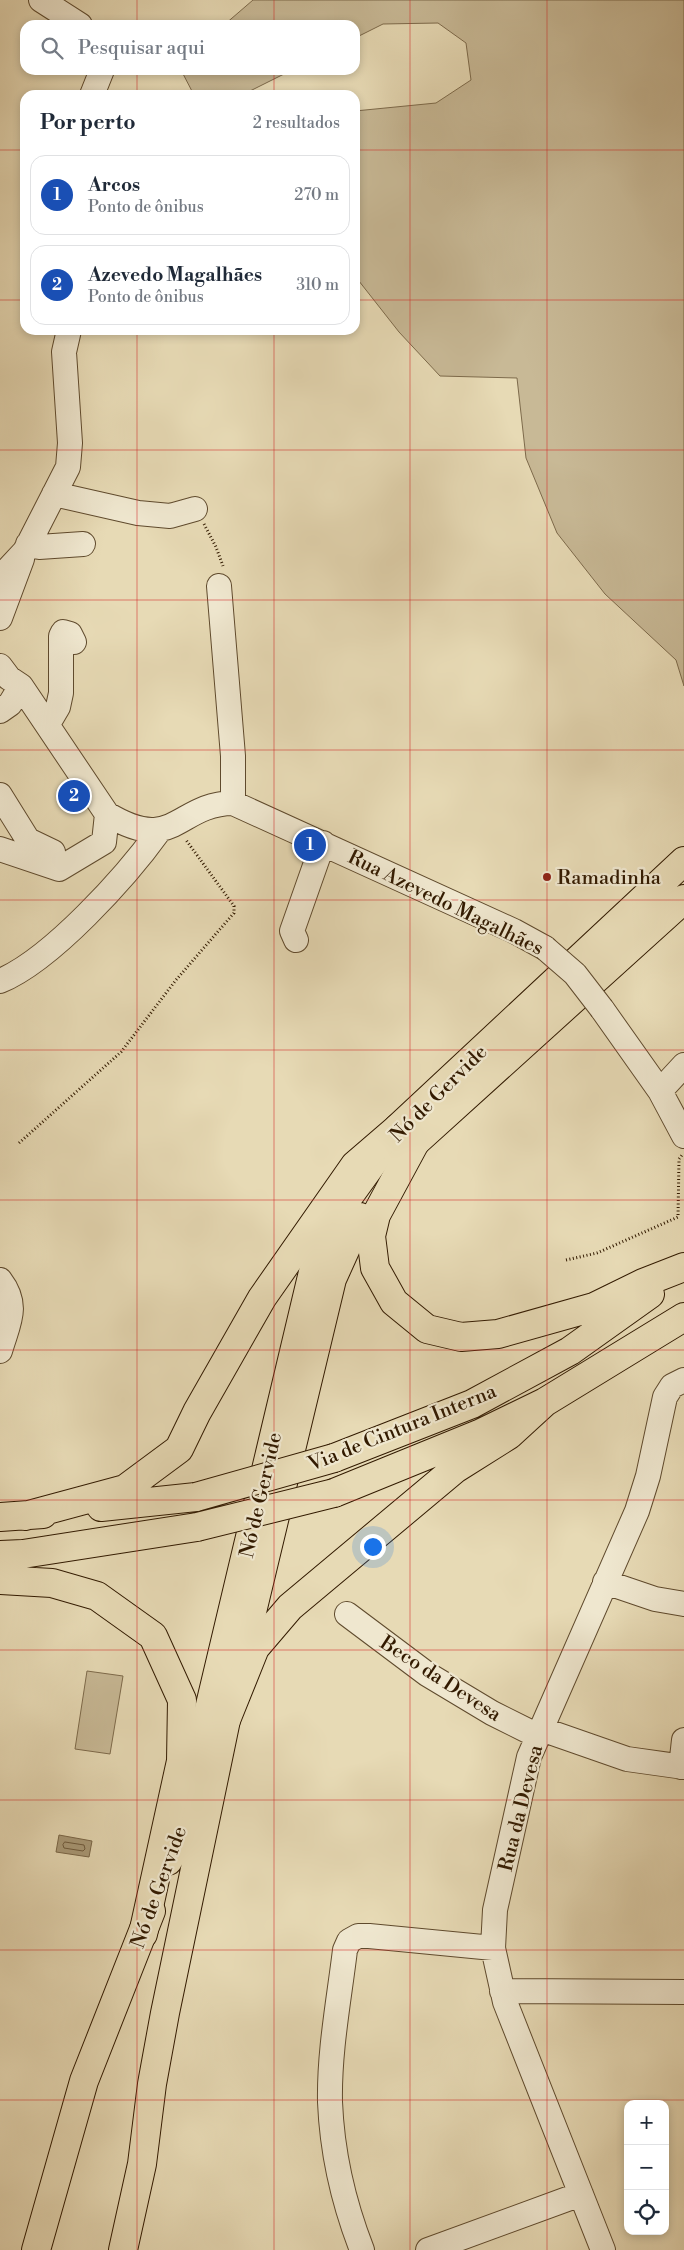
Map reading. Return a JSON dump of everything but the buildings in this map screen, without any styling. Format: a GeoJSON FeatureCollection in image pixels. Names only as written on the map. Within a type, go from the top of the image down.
{"type":"FeatureCollection","features":[{"type":"Feature","properties":{"kind":"main road","name":"Nó de Gervide"},"geometry":{"type":"LineString","coordinates":[[36,2250],[84,2082],[143,1934],[182,1823],[313,1272],[350,1196],[408,1133],[684,861]]}},
{"type":"Feature","properties":{"kind":"main road","name":"Nó de Gervide"},"geometry":{"type":"LineString","coordinates":[[123,2250],[142,2164],[152,2084],[165,2013],[226,1720],[332,1279],[365,1204],[390,1166],[408,1133],[684,899]]}},
{"type":"Feature","properties":{"kind":"main road"},"geometry":{"type":"LineString","coordinates":[[408,1133],[376,1215],[371,1236],[375,1268],[394,1302],[427,1328],[461,1338],[498,1334],[594,1307],[643,1283],[684,1269]]}},
{"type":"Feature","properties":{"kind":"main road"},"geometry":{"type":"LineString","coordinates":[[12,1516],[125,1489],[179,1449],[197,1412],[262,1298],[355,1164],[408,1133]]}},
{"type":"Feature","properties":{"kind":"main road","name":"Via de Cintura Interna"},"geometry":{"type":"LineString","coordinates":[[12,1516],[196,1497],[334,1458],[472,1404],[570,1351],[684,1269]]}},
{"type":"Feature","properties":{"kind":"main road","name":"Via de Cintura Interna"},"geometry":{"type":"LineString","coordinates":[[0,1555],[23,1554],[197,1527],[334,1493],[479,1434],[545,1402],[684,1317]]}},
{"type":"Feature","properties":{"kind":"main road"},"geometry":{"type":"LineString","coordinates":[[226,1720],[255,1648],[290,1607],[455,1469],[509,1435],[545,1402]]}},
{"type":"Feature","properties":{"kind":"main road"},"geometry":{"type":"LineString","coordinates":[[0,1580],[52,1584],[97,1596],[153,1636],[182,1700],[181,1761],[143,1934]]}},
{"type":"Feature","properties":{"kind":"street"},"geometry":{"type":"LineString","coordinates":[[41,0],[72,20]]}},
{"type":"Feature","properties":{"kind":"street"},"geometry":{"type":"LineString","coordinates":[[94,90],[100,75]]}},
{"type":"Feature","properties":{"kind":"street"},"geometry":{"type":"LineString","coordinates":[[0,578],[26,547],[68,467],[70,443],[64,352],[68,335]]}},
{"type":"Feature","properties":{"kind":"street"},"geometry":{"type":"LineString","coordinates":[[54,494],[170,516],[195,509]]}},
{"type":"Feature","properties":{"kind":"street"},"geometry":{"type":"LineString","coordinates":[[26,547],[83,544]]}},
{"type":"Feature","properties":{"kind":"street"},"geometry":{"type":"LineString","coordinates":[[0,618],[20,570],[26,547]]}},
{"type":"Feature","properties":{"kind":"street"},"geometry":{"type":"LineString","coordinates":[[0,981],[18,974],[62,938],[167,828],[209,807],[233,803],[233,756],[219,586]]}},
{"type":"Feature","properties":{"kind":"street"},"geometry":{"type":"LineString","coordinates":[[48,724],[58,707],[61,693],[61,636],[63,632],[70,634],[74,642]]}},
{"type":"Feature","properties":{"kind":"street"},"geometry":{"type":"LineString","coordinates":[[0,666],[9,678],[10,686],[10,704],[0,711]]}},
{"type":"Feature","properties":{"kind":"street"},"geometry":{"type":"LineString","coordinates":[[10,686],[48,724],[107,814],[126,825],[141,830],[167,828]]}},
{"type":"Feature","properties":{"kind":"street"},"geometry":{"type":"LineString","coordinates":[[0,795],[28,840],[52,852]]}},
{"type":"Feature","properties":{"kind":"street","name":"Rua Azevedo Magalhães"},"geometry":{"type":"LineString","coordinates":[[233,803],[528,938],[545,948],[575,974],[602,1010],[660,1092],[684,1136]]}},
{"type":"Feature","properties":{"kind":"street"},"geometry":{"type":"LineString","coordinates":[[0,849],[59,869],[104,842],[107,814]]}},
{"type":"Feature","properties":{"kind":"street"},"geometry":{"type":"LineString","coordinates":[[296,940],[292,932],[323,843]]}},
{"type":"Feature","properties":{"kind":"street"},"geometry":{"type":"LineString","coordinates":[[660,1092],[684,1065]]}},
{"type":"Feature","properties":{"kind":"street"},"geometry":{"type":"LineString","coordinates":[[0,1280],[9,1291],[12,1306],[0,1351]]}},
{"type":"Feature","properties":{"kind":"street","name":"Rua da Devesa"},"geometry":{"type":"LineString","coordinates":[[603,2250],[502,1991],[493,1948],[495,1910],[529,1757],[637,1511],[648,1476],[665,1397],[672,1386],[684,1380]]}},
{"type":"Feature","properties":{"kind":"street"},"geometry":{"type":"LineString","coordinates":[[605,1582],[655,1599],[684,1604]]}},
{"type":"Feature","properties":{"kind":"street","name":"Beco da Devesa"},"geometry":{"type":"LineString","coordinates":[[347,1614],[427,1674],[492,1713],[539,1732],[628,1759],[683,1767]]}},
{"type":"Feature","properties":{"kind":"street"},"geometry":{"type":"LineString","coordinates":[[683,1767],[684,1740]]}},
{"type":"Feature","properties":{"kind":"street"},"geometry":{"type":"LineString","coordinates":[[362,2250],[354,2230],[337,2160],[330,2102],[332,2052],[345,1950],[349,1941],[358,1936],[493,1948]]}},
{"type":"Feature","properties":{"kind":"street"},"geometry":{"type":"LineString","coordinates":[[502,1991],[684,1992]]}},
{"type":"Feature","properties":{"kind":"street"},"geometry":{"type":"LineString","coordinates":[[428,2250],[581,2194]]}},
{"type":"Feature","properties":{"kind":"path"},"geometry":{"type":"LineString","coordinates":[[195,509],[216,546],[223,568],[219,586]]}},
{"type":"Feature","properties":{"kind":"path"},"geometry":{"type":"LineString","coordinates":[[19,1143],[121,1052],[176,980],[234,913],[234,906],[167,828]]}},
{"type":"Feature","properties":{"kind":"path"},"geometry":{"type":"LineString","coordinates":[[566,1260],[597,1253],[678,1217],[679,1159],[684,1153]]}},
{"type":"Feature","properties":{"kind":"shaded area"},"geometry":{"type":"Polygon","coordinates":[[[253,0],[684,0],[684,686],[676,660],[605,594],[557,533],[526,458],[517,378],[440,376],[399,332],[360,282],[360,111],[436,103],[471,80],[466,43],[438,23],[383,24],[360,36],[360,20],[230,20],[253,0]]]}},
{"type":"Feature","properties":{"kind":"shaded area"},"geometry":{"type":"Polygon","coordinates":[[[184,75],[282,75],[252,90],[191,90],[184,75]]]}},
{"type":"Feature","properties":{"kind":"shaded area"},"geometry":{"type":"Polygon","coordinates":[[[87,1671],[123,1676],[110,1754],[75,1749],[87,1671]]]}},
{"type":"Feature","properties":{"kind":"water"},"geometry":{"type":"Polygon","coordinates":[[[59,1835],[92,1841],[89,1857],[56,1852],[59,1835]]]}},
{"type":"Feature","properties":{"kind":"place","name":"Azevedo Magalhães"},"geometry":{"type":"Point","coordinates":[74,796]}},
{"type":"Feature","properties":{"kind":"place","name":"Arcos"},"geometry":{"type":"Point","coordinates":[310,845]}},
{"type":"Feature","properties":{"kind":"place","name":"Ramadinha"},"geometry":{"type":"Point","coordinates":[547,877]}}]}
